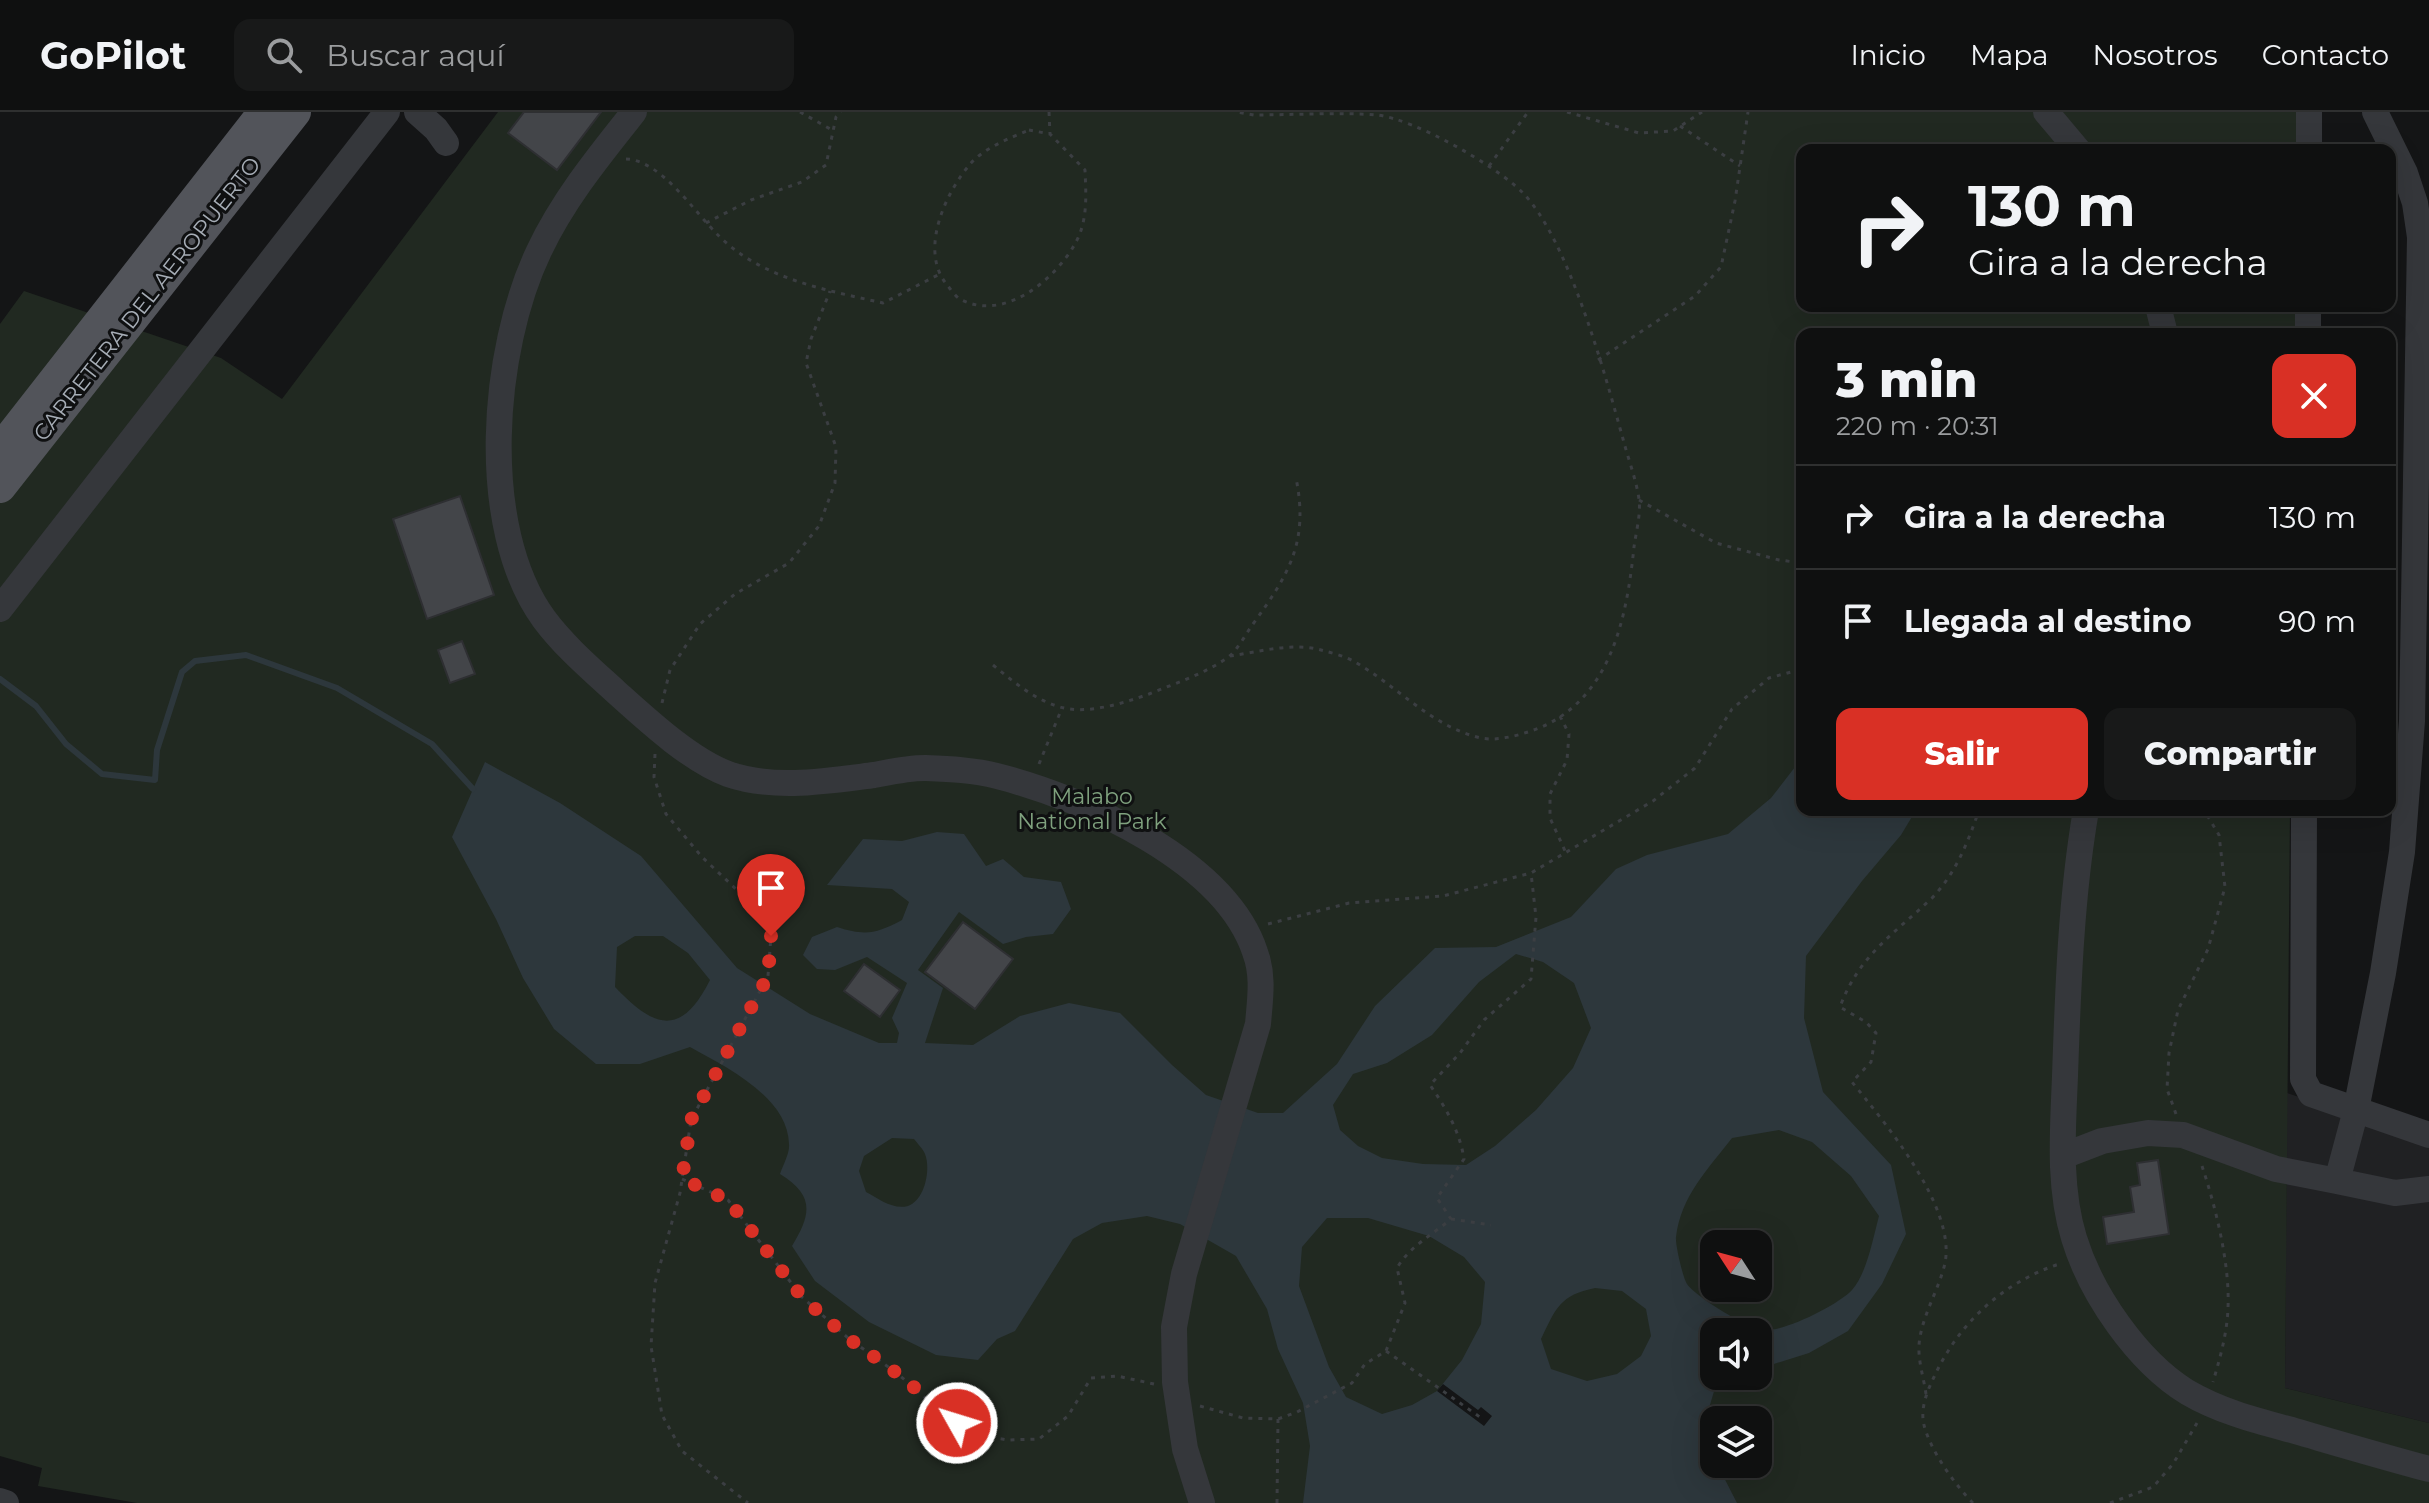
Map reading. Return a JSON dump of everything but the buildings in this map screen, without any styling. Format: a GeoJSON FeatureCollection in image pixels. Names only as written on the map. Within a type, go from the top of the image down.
{"type":"FeatureCollection","features":[{"type":"Feature","properties":{"kind":"main road","name":"CARRETERA DEL AEROPUERTO"},"geometry":{"type":"LineString","coordinates":[[0,450],[264,112]]}},
{"type":"Feature","properties":{"kind":"main road","name":"CARRETERA DEL AEROPUERTO"},"geometry":{"type":"LineString","coordinates":[[0,487],[295,112]]}},
{"type":"Feature","properties":{"kind":"street"},"geometry":{"type":"LineString","coordinates":[[0,609],[387,112]]}},
{"type":"Feature","properties":{"kind":"street"},"geometry":{"type":"LineString","coordinates":[[417,112],[446,143]]}},
{"type":"Feature","properties":{"kind":"street"},"geometry":{"type":"LineString","coordinates":[[634,112],[563,208],[538,252],[519,304],[506,355],[498,444],[500,484],[510,543],[525,585],[544,618],[584,664],[656,725],[705,762],[728,774],[762,781],[798,783],[920,768],[996,775],[1070,799],[1133,829],[1188,866],[1220,893],[1242,921],[1256,953],[1262,984],[1258,1024],[1184,1274],[1174,1327],[1178,1400],[1185,1449],[1202,1503]]}},
{"type":"Feature","properties":{"kind":"street"},"geometry":{"type":"LineString","coordinates":[[2046,112],[2073,144]]}},
{"type":"Feature","properties":{"kind":"street"},"geometry":{"type":"LineString","coordinates":[[2309,112],[2309,144]]}},
{"type":"Feature","properties":{"kind":"street"},"geometry":{"type":"LineString","coordinates":[[2375,112],[2392,143]]}},
{"type":"Feature","properties":{"kind":"street"},"geometry":{"type":"LineString","coordinates":[[2392,143],[2397,112]]}},
{"type":"Feature","properties":{"kind":"street"},"geometry":{"type":"LineString","coordinates":[[2337,1181],[2356,1110],[2390,931],[2402,852],[2412,721],[2421,562],[2420,237],[2415,203],[2396,153]]}},
{"type":"Feature","properties":{"kind":"street"},"geometry":{"type":"LineString","coordinates":[[2085,816],[2073,936],[2063,1156],[2064,1188],[2074,1238],[2091,1281],[2112,1316],[2145,1356],[2185,1390],[2225,1411],[2429,1469]]}},
{"type":"Feature","properties":{"kind":"street"},"geometry":{"type":"LineString","coordinates":[[2304,816],[2303,1079],[2311,1094],[2429,1135]]}},
{"type":"Feature","properties":{"kind":"street"},"geometry":{"type":"LineString","coordinates":[[2063,1156],[2102,1141],[2148,1133],[2183,1135],[2276,1169],[2395,1193],[2429,1189]]}},
{"type":"Feature","properties":{"kind":"street"},"geometry":{"type":"LineString","coordinates":[[0,1501],[6,1503]]}},
{"type":"Feature","properties":{"kind":"path"},"geometry":{"type":"LineString","coordinates":[[800,112],[833,131]]}},
{"type":"Feature","properties":{"kind":"path"},"geometry":{"type":"LineString","coordinates":[[706,223],[751,200],[802,182],[826,165],[833,131],[841,112]]}},
{"type":"Feature","properties":{"kind":"path"},"geometry":{"type":"LineString","coordinates":[[1049,112],[1050,134]]}},
{"type":"Feature","properties":{"kind":"path"},"geometry":{"type":"LineString","coordinates":[[993,665],[1025,691],[1062,708],[1096,708],[1136,699],[1197,675],[1230,656],[1286,648],[1317,649],[1354,661],[1453,727],[1483,739],[1518,735],[1575,707],[1597,680],[1616,640],[1629,597],[1639,500],[1569,273],[1542,218],[1522,191],[1489,166],[1424,131],[1378,115],[1254,115],[1237,112]]}},
{"type":"Feature","properties":{"kind":"path"},"geometry":{"type":"LineString","coordinates":[[1489,166],[1528,112]]}},
{"type":"Feature","properties":{"kind":"path"},"geometry":{"type":"LineString","coordinates":[[1567,112],[1639,133],[1673,131],[1702,112]]}},
{"type":"Feature","properties":{"kind":"path"},"geometry":{"type":"LineString","coordinates":[[1598,360],[1695,296],[1721,267],[1748,112]]}},
{"type":"Feature","properties":{"kind":"path"},"geometry":{"type":"LineString","coordinates":[[1680,126],[1740,166]]}},
{"type":"Feature","properties":{"kind":"path"},"geometry":{"type":"LineString","coordinates":[[1029,130],[1050,134],[1085,170],[1087,206],[1077,241],[1056,271],[1026,295],[990,306],[960,299],[938,275],[936,233],[950,194],[972,162],[997,144],[1029,130]]}},
{"type":"Feature","properties":{"kind":"path"},"geometry":{"type":"LineString","coordinates":[[598,158],[638,159],[674,187],[720,238],[752,263],[802,283],[883,303],[938,275]]}},
{"type":"Feature","properties":{"kind":"path"},"geometry":{"type":"LineString","coordinates":[[748,1503],[682,1451],[662,1415],[651,1346],[655,1283],[682,1179],[691,1120],[768,976],[771,936],[755,907],[702,857],[666,814],[654,777],[656,725],[670,670],[700,624],[735,594],[789,563],[819,526],[835,483],[836,447],[806,363],[811,339],[830,291]]}},
{"type":"Feature","properties":{"kind":"path"},"geometry":{"type":"LineString","coordinates":[[1230,656],[1287,577],[1299,535],[1300,498],[1296,478]]}},
{"type":"Feature","properties":{"kind":"path"},"geometry":{"type":"LineString","coordinates":[[1639,500],[1716,543],[1796,562]]}},
{"type":"Feature","properties":{"kind":"path"},"geometry":{"type":"LineString","coordinates":[[1246,930],[1349,903],[1443,896],[1531,873],[1653,801],[1695,768],[1732,709],[1769,678],[1796,671]]}},
{"type":"Feature","properties":{"kind":"path"},"geometry":{"type":"LineString","coordinates":[[1029,786],[1062,708]]}},
{"type":"Feature","properties":{"kind":"path"},"geometry":{"type":"LineString","coordinates":[[1560,716],[1569,734],[1567,760],[1550,794],[1550,818],[1566,853]]}},
{"type":"Feature","properties":{"kind":"path"},"geometry":{"type":"LineString","coordinates":[[1973,1503],[1953,1482],[1923,1423],[1926,1394],[1919,1345],[1945,1262],[1945,1228],[1917,1169],[1852,1082],[1871,1062],[1876,1033],[1866,1022],[1840,1007],[1849,984],[1886,937],[1934,896],[1964,853],[1977,816]]}},
{"type":"Feature","properties":{"kind":"path"},"geometry":{"type":"LineString","coordinates":[[2110,1503],[2153,1487],[2173,1464],[2207,1402],[2222,1353],[2228,1307],[2213,1200],[2200,1160],[2183,1135],[2167,1089],[2169,1053],[2178,1010],[2208,949],[2225,887],[2219,835],[2208,816]]}},
{"type":"Feature","properties":{"kind":"path"},"geometry":{"type":"LineString","coordinates":[[1491,1225],[1451,1219],[1437,1198],[1464,1159],[1462,1142],[1444,1105],[1430,1085],[1460,1053],[1484,1020],[1531,979],[1536,917],[1531,873]]}},
{"type":"Feature","properties":{"kind":"path"},"geometry":{"type":"LineString","coordinates":[[682,1179],[728,1200],[802,1297],[848,1338],[973,1434],[1008,1440],[1039,1439],[1068,1416],[1091,1378],[1117,1376],[1158,1385],[1178,1400],[1243,1418],[1278,1419],[1297,1412],[1352,1383],[1365,1364],[1386,1351],[1405,1303],[1397,1268],[1406,1252],[1422,1244],[1451,1219]]}},
{"type":"Feature","properties":{"kind":"path"},"geometry":{"type":"LineString","coordinates":[[1926,1394],[1944,1354],[1967,1322],[1999,1295],[2037,1271],[2081,1256]]}},
{"type":"Feature","properties":{"kind":"path"},"geometry":{"type":"LineString","coordinates":[[1386,1351],[1484,1420]]}},
{"type":"Feature","properties":{"kind":"path"},"geometry":{"type":"LineString","coordinates":[[1277,1503],[1278,1419]]}},
{"type":"Feature","properties":{"kind":"shaded area"},"geometry":{"type":"Polygon","coordinates":[[[485,762],[560,803],[641,856],[737,968],[810,1014],[879,1043],[897,1043],[899,1033],[892,1018],[907,983],[867,957],[835,970],[817,969],[803,955],[812,937],[837,927],[870,932],[902,920],[909,902],[892,889],[827,885],[863,839],[902,841],[937,832],[964,834],[986,866],[1003,859],[1024,877],[1061,882],[1071,909],[1053,934],[1003,944],[959,912],[918,970],[943,988],[925,1043],[973,1045],[1020,1016],[1069,1003],[1120,1013],[1206,1095],[1258,1113],[1283,1113],[1337,1064],[1375,1006],[1435,948],[1496,947],[1571,917],[1616,869],[1647,855],[1728,834],[1771,798],[1796,766],[1796,816],[1912,816],[1901,835],[1806,956],[1804,1018],[1823,1092],[1891,1165],[1906,1234],[1882,1284],[1848,1331],[1809,1353],[1772,1365],[1772,1329],[1810,1316],[1852,1290],[1866,1265],[1879,1216],[1851,1176],[1812,1142],[1779,1130],[1732,1138],[1697,1184],[1679,1222],[1676,1237],[1678,1253],[1687,1284],[1700,1296],[1700,1302],[1708,1302],[1734,1318],[1700,1318],[1700,1390],[1714,1390],[1710,1406],[1700,1406],[1700,1478],[1724,1478],[1737,1503],[1303,1503],[1310,1446],[1303,1403],[1278,1349],[1267,1309],[1236,1256],[1180,1224],[1147,1216],[1102,1223],[1073,1239],[1015,1331],[997,1339],[978,1360],[936,1355],[869,1322],[815,1281],[792,1246],[803,1224],[806,1206],[799,1189],[780,1174],[789,1144],[786,1127],[767,1098],[737,1074],[690,1047],[640,1064],[596,1064],[554,1029],[523,978],[496,919],[452,837],[485,762]],[[635,936],[617,947],[615,987],[642,1011],[666,1021],[677,1019],[688,1011],[710,980],[688,953],[663,936],[635,936]],[[1516,954],[1479,982],[1432,1035],[1387,1063],[1353,1074],[1333,1105],[1340,1130],[1358,1146],[1382,1158],[1423,1164],[1466,1165],[1495,1146],[1536,1110],[1573,1068],[1591,1028],[1574,983],[1543,962],[1516,954]],[[892,1138],[864,1156],[859,1171],[866,1192],[892,1205],[908,1206],[922,1191],[927,1160],[914,1139],[892,1138]],[[1327,1218],[1302,1247],[1299,1286],[1329,1367],[1346,1397],[1382,1414],[1412,1405],[1437,1391],[1462,1360],[1481,1324],[1485,1282],[1464,1257],[1429,1236],[1368,1218],[1327,1218]],[[1595,1288],[1560,1304],[1541,1339],[1551,1369],[1587,1381],[1617,1374],[1641,1356],[1651,1336],[1646,1309],[1622,1291],[1595,1288]]]}},
{"type":"Feature","properties":{"kind":"shaded area"},"geometry":{"type":"Polygon","coordinates":[[[2287,1093],[2429,1141],[2429,1423],[2285,1388],[2287,1093]]]}},
{"type":"Feature","properties":{"kind":"green space","name":"Malabo National Park"},"geometry":{"type":"Polygon","coordinates":[[[498,112],[2298,112],[2298,144],[1796,144],[1796,312],[2296,312],[2296,328],[1796,328],[1796,816],[2290,816],[2285,1388],[2429,1423],[2429,1503],[137,1503],[38,1486],[42,1468],[0,1456],[0,324],[24,291],[221,358],[282,399],[498,112]]]}},
{"type":"Feature","properties":{"kind":"pier"},"geometry":{"type":"Polygon","coordinates":[[[1443,1384],[1478,1410],[1481,1407],[1492,1416],[1484,1426],[1437,1391],[1443,1384]]]}},
{"type":"Feature","properties":{"kind":"waterway"},"geometry":{"type":"LineString","coordinates":[[0,679],[36,706],[66,744],[102,774],[155,780],[157,750],[182,672],[195,661],[246,655],[337,688],[432,744],[473,789]]}},
{"type":"Feature","properties":{"kind":"route"},"geometry":{"type":"LineString","coordinates":[[771,936],[768,976],[691,1120],[682,1179],[728,1200],[802,1297],[848,1338],[957,1423]]}}]}
